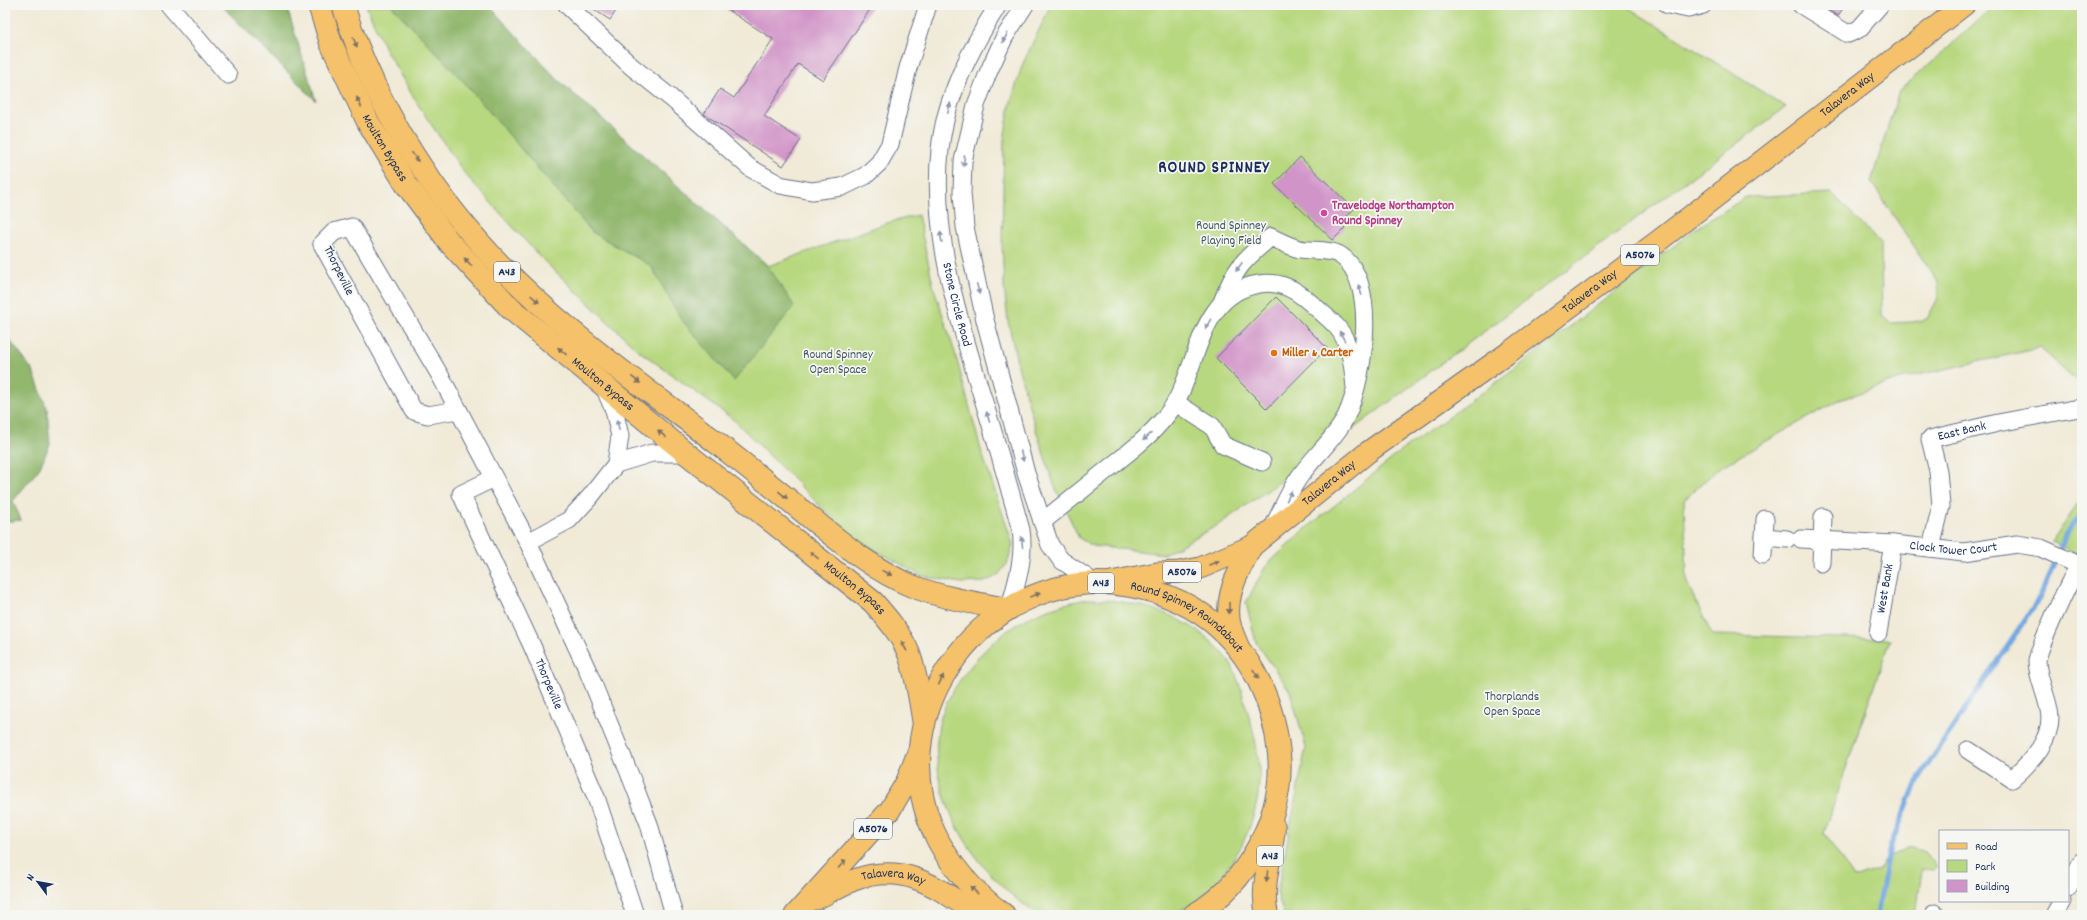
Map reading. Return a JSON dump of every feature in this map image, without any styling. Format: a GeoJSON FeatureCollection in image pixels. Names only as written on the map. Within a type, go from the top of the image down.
{"type":"FeatureCollection","features":[{"type":"Feature","properties":{"kind":"highway","name":"Moulton Bypass"},"geometry":{"type":"LineString","coordinates":[[319,5],[331,43],[368,122],[406,184],[450,243],[511,309],[686,453],[873,602],[894,626],[908,654],[917,686],[923,734]]}},
{"type":"Feature","properties":{"kind":"highway","name":"Moulton Bypass"},"geometry":{"type":"LineString","coordinates":[[343,5],[354,41],[383,103],[410,149],[444,197],[495,259],[521,286],[566,326],[753,471],[845,545],[879,569],[913,586],[961,600],[1009,608]]}},
{"type":"Feature","properties":{"kind":"highway","name":"Round Spinney Roundabout"},"geometry":{"type":"LineString","coordinates":[[1004,915],[982,899],[962,878],[945,854],[932,828],[924,801],[920,772],[923,734],[933,696],[946,670],[963,646],[984,626],[1009,608],[1030,597],[1051,590],[1101,583],[1132,586],[1157,592],[1180,601],[1202,614],[1239,648],[1260,681],[1274,718],[1280,757],[1277,796],[1267,829],[1252,859],[1231,886],[1205,908],[1194,915]]}},
{"type":"Feature","properties":{"kind":"highway","name":"A43"},"geometry":{"type":"LineString","coordinates":[[1267,915],[1265,906],[1267,880],[1277,796]]}},
{"type":"Feature","properties":{"kind":"main road","name":"Talavera Way"},"geometry":{"type":"LineString","coordinates":[[1101,583],[1157,573],[1179,572],[1200,568],[1252,546],[1368,452],[1508,353],[1650,247],[1964,5]]}},
{"type":"Feature","properties":{"kind":"main road","name":"Talavera Way"},"geometry":{"type":"LineString","coordinates":[[1239,648],[1229,620],[1228,603],[1230,590],[1252,546]]}},
{"type":"Feature","properties":{"kind":"main road","name":"Talavera Way"},"geometry":{"type":"LineString","coordinates":[[801,909],[890,810],[907,780],[923,734]]}},
{"type":"Feature","properties":{"kind":"main road","name":"Talavera Way"},"geometry":{"type":"LineString","coordinates":[[801,909],[854,880],[878,873],[902,873],[927,882],[978,915]]}},
{"type":"Feature","properties":{"kind":"street"},"geometry":{"type":"LineString","coordinates":[[169,5],[228,74]]}},
{"type":"Feature","properties":{"kind":"street"},"geometry":{"type":"LineString","coordinates":[[567,5],[631,66],[671,98],[750,168],[780,185],[812,191],[842,187],[865,176],[879,163],[890,144],[909,64],[928,5]]}},
{"type":"Feature","properties":{"kind":"street","name":"Stone Circle Road"},"geometry":{"type":"LineString","coordinates":[[998,5],[967,60],[950,104],[940,149],[937,189],[939,224],[945,260],[963,330],[1021,530],[1024,546],[1020,568],[1009,608]]}},
{"type":"Feature","properties":{"kind":"street","name":"Stone Circle Road"},"geometry":{"type":"LineString","coordinates":[[1025,5],[1004,38],[988,73],[976,105],[963,161],[962,193],[964,227],[971,262],[1026,472],[1050,545],[1061,560],[1101,583]]}},
{"type":"Feature","properties":{"kind":"street"},"geometry":{"type":"LineString","coordinates":[[1668,5],[1688,9],[1703,5]]}},
{"type":"Feature","properties":{"kind":"street"},"geometry":{"type":"LineString","coordinates":[[1801,5],[1848,34],[1859,29],[1880,5]]}},
{"type":"Feature","properties":{"kind":"street","name":"Thorpeville"},"geometry":{"type":"LineString","coordinates":[[457,410],[428,415],[414,411],[322,244],[334,232],[352,227],[437,370],[528,542],[612,727],[649,824],[674,915]]}},
{"type":"Feature","properties":{"kind":"street"},"geometry":{"type":"LineString","coordinates":[[1042,522],[1150,435],[1176,403],[1204,331],[1221,303],[1231,279],[1246,258],[1271,237],[1296,248],[1337,254],[1353,267],[1364,301],[1364,348],[1355,387],[1342,423],[1329,442],[1300,476],[1271,531]]}},
{"type":"Feature","properties":{"kind":"street"},"geometry":{"type":"LineString","coordinates":[[1221,303],[1236,292],[1250,285],[1262,283],[1286,286],[1299,293],[1338,328],[1346,342],[1352,363],[1355,387]]}},
{"type":"Feature","properties":{"kind":"street"},"geometry":{"type":"LineString","coordinates":[[528,542],[569,520],[590,497],[616,464],[620,436],[614,410],[603,385]]}},
{"type":"Feature","properties":{"kind":"street"},"geometry":{"type":"LineString","coordinates":[[1176,403],[1212,426],[1223,445],[1262,462]]}},
{"type":"Feature","properties":{"kind":"street","name":"East Bank"},"geometry":{"type":"LineString","coordinates":[[1932,548],[1941,506],[1938,471],[1930,439],[1998,422],[2079,408]]}},
{"type":"Feature","properties":{"kind":"street"},"geometry":{"type":"LineString","coordinates":[[616,464],[652,453],[686,453]]}},
{"type":"Feature","properties":{"kind":"street","name":"Thorpeville"},"geometry":{"type":"LineString","coordinates":[[494,478],[461,494],[533,648],[596,797],[635,915]]}},
{"type":"Feature","properties":{"kind":"street"},"geometry":{"type":"LineString","coordinates":[[1821,562],[1823,517]]}},
{"type":"Feature","properties":{"kind":"street"},"geometry":{"type":"LineString","coordinates":[[1763,556],[1765,519]]}},
{"type":"Feature","properties":{"kind":"street","name":"Clock Tower Court"},"geometry":{"type":"LineString","coordinates":[[1764,537],[1893,544],[1964,552],[2017,544],[2041,548],[2081,564]]}},
{"type":"Feature","properties":{"kind":"street","name":"West Bank"},"geometry":{"type":"LineString","coordinates":[[1878,633],[1893,544]]}},
{"type":"Feature","properties":{"kind":"street"},"geometry":{"type":"LineString","coordinates":[[1968,750],[2012,778],[2029,764],[2049,731],[2049,710],[2040,680],[2037,660],[2051,622],[2081,564]]}},
{"type":"Feature","properties":{"kind":"street"},"geometry":{"type":"LineString","coordinates":[[2069,886],[2082,861]]}},
{"type":"Feature","properties":{"kind":"street"},"geometry":{"type":"LineString","coordinates":[[2054,915],[2061,902]]}},
{"type":"Feature","properties":{"kind":"green space"},"geometry":{"type":"Polygon","coordinates":[[[221,5],[286,5],[316,101],[221,5]]]}},
{"type":"Feature","properties":{"kind":"green space","name":"Round Spinney Open Space"},"geometry":{"type":"Polygon","coordinates":[[[366,5],[488,5],[557,79],[768,266],[887,223],[918,215],[933,285],[955,353],[981,450],[1013,545],[1007,564],[997,576],[984,582],[962,583],[922,576],[850,536],[734,420],[638,350],[540,257],[465,174],[420,108],[385,49],[366,5]]]}},
{"type":"Feature","properties":{"kind":"green space"},"geometry":{"type":"Polygon","coordinates":[[[391,5],[488,5],[557,79],[768,266],[794,306],[734,381],[681,319],[651,266],[592,232],[464,82],[391,5]]]}},
{"type":"Feature","properties":{"kind":"green space","name":"Round Spinney Playing Field"},"geometry":{"type":"Polygon","coordinates":[[[1051,5],[1624,5],[1786,107],[1314,458],[1218,525],[1165,554],[1093,546],[1079,538],[1054,485],[1035,427],[1018,366],[1008,321],[1004,286],[1002,244],[1004,140],[1010,105],[1023,63],[1051,5]]]}},
{"type":"Feature","properties":{"kind":"green space","name":"Thorplands Open Space"},"geometry":{"type":"Polygon","coordinates":[[[1995,5],[2082,5],[2082,385],[2040,348],[1900,379],[1837,401],[1719,468],[1684,500],[1687,583],[1712,635],[1890,639],[1824,833],[1854,878],[1879,869],[1888,857],[1910,847],[1924,852],[1937,866],[1933,870],[1922,869],[1916,915],[1284,915],[1277,893],[1306,747],[1290,691],[1256,642],[1246,603],[1265,567],[1302,532],[1404,449],[1519,366],[1697,228],[1746,197],[1832,193],[1881,244],[1882,316],[1890,323],[1913,322],[1927,319],[1938,298],[1938,282],[1871,182],[1899,91],[1995,5]]]}},
{"type":"Feature","properties":{"kind":"green space"},"geometry":{"type":"Polygon","coordinates":[[[5,331],[6,335],[33,371],[47,409],[50,444],[39,469],[13,501],[21,520],[5,522],[5,331]]]}},
{"type":"Feature","properties":{"kind":"green space"},"geometry":{"type":"Polygon","coordinates":[[[2082,498],[2082,550],[2077,554],[2052,542],[2082,498]]]}},
{"type":"Feature","properties":{"kind":"green space"},"geometry":{"type":"Polygon","coordinates":[[[1088,599],[1125,602],[1143,606],[1177,619],[1208,639],[1222,652],[1234,670],[1253,733],[1258,753],[1259,784],[1257,803],[1243,842],[1232,862],[1219,879],[1204,894],[1188,906],[1170,915],[1040,915],[1036,913],[1014,897],[994,878],[976,856],[960,832],[948,807],[940,780],[937,752],[939,725],[943,710],[958,683],[979,656],[1005,632],[1035,615],[1051,608],[1088,599]]]}},
{"type":"Feature","properties":{"kind":"building"},"geometry":{"type":"Polygon","coordinates":[[[587,5],[620,5],[610,20],[587,5]]]}},
{"type":"Feature","properties":{"kind":"building"},"geometry":{"type":"Polygon","coordinates":[[[720,5],[873,5],[823,80],[798,64],[764,116],[801,140],[783,166],[704,114],[720,89],[734,98],[773,39],[720,5]]]}},
{"type":"Feature","properties":{"kind":"building"},"geometry":{"type":"Polygon","coordinates":[[[1820,5],[1845,5],[1838,16],[1820,5]]]}},
{"type":"Feature","properties":{"kind":"building"},"geometry":{"type":"Polygon","coordinates":[[[1300,157],[1354,209],[1340,223],[1345,228],[1333,240],[1274,184],[1300,157]]]}},
{"type":"Feature","properties":{"kind":"building"},"geometry":{"type":"Polygon","coordinates":[[[1276,297],[1327,348],[1267,409],[1216,358],[1276,297]]]}},
{"type":"Feature","properties":{"kind":"waterway"},"geometry":{"type":"LineString","coordinates":[[1877,915],[1890,847],[1917,781],[2040,597],[2066,534],[2082,514]]}},
{"type":"Feature","properties":{"kind":"place","name":"Travelodge Northampton Round Spinney"},"geometry":{"type":"Point","coordinates":[1324,213]}},
{"type":"Feature","properties":{"kind":"place","name":"Miller & Carter"},"geometry":{"type":"Point","coordinates":[1274,353]}},
{"type":"Feature","properties":{"kind":"district","name":"ROUND SPINNEY"},"geometry":{"type":"Point","coordinates":[1214,169]}}]}
